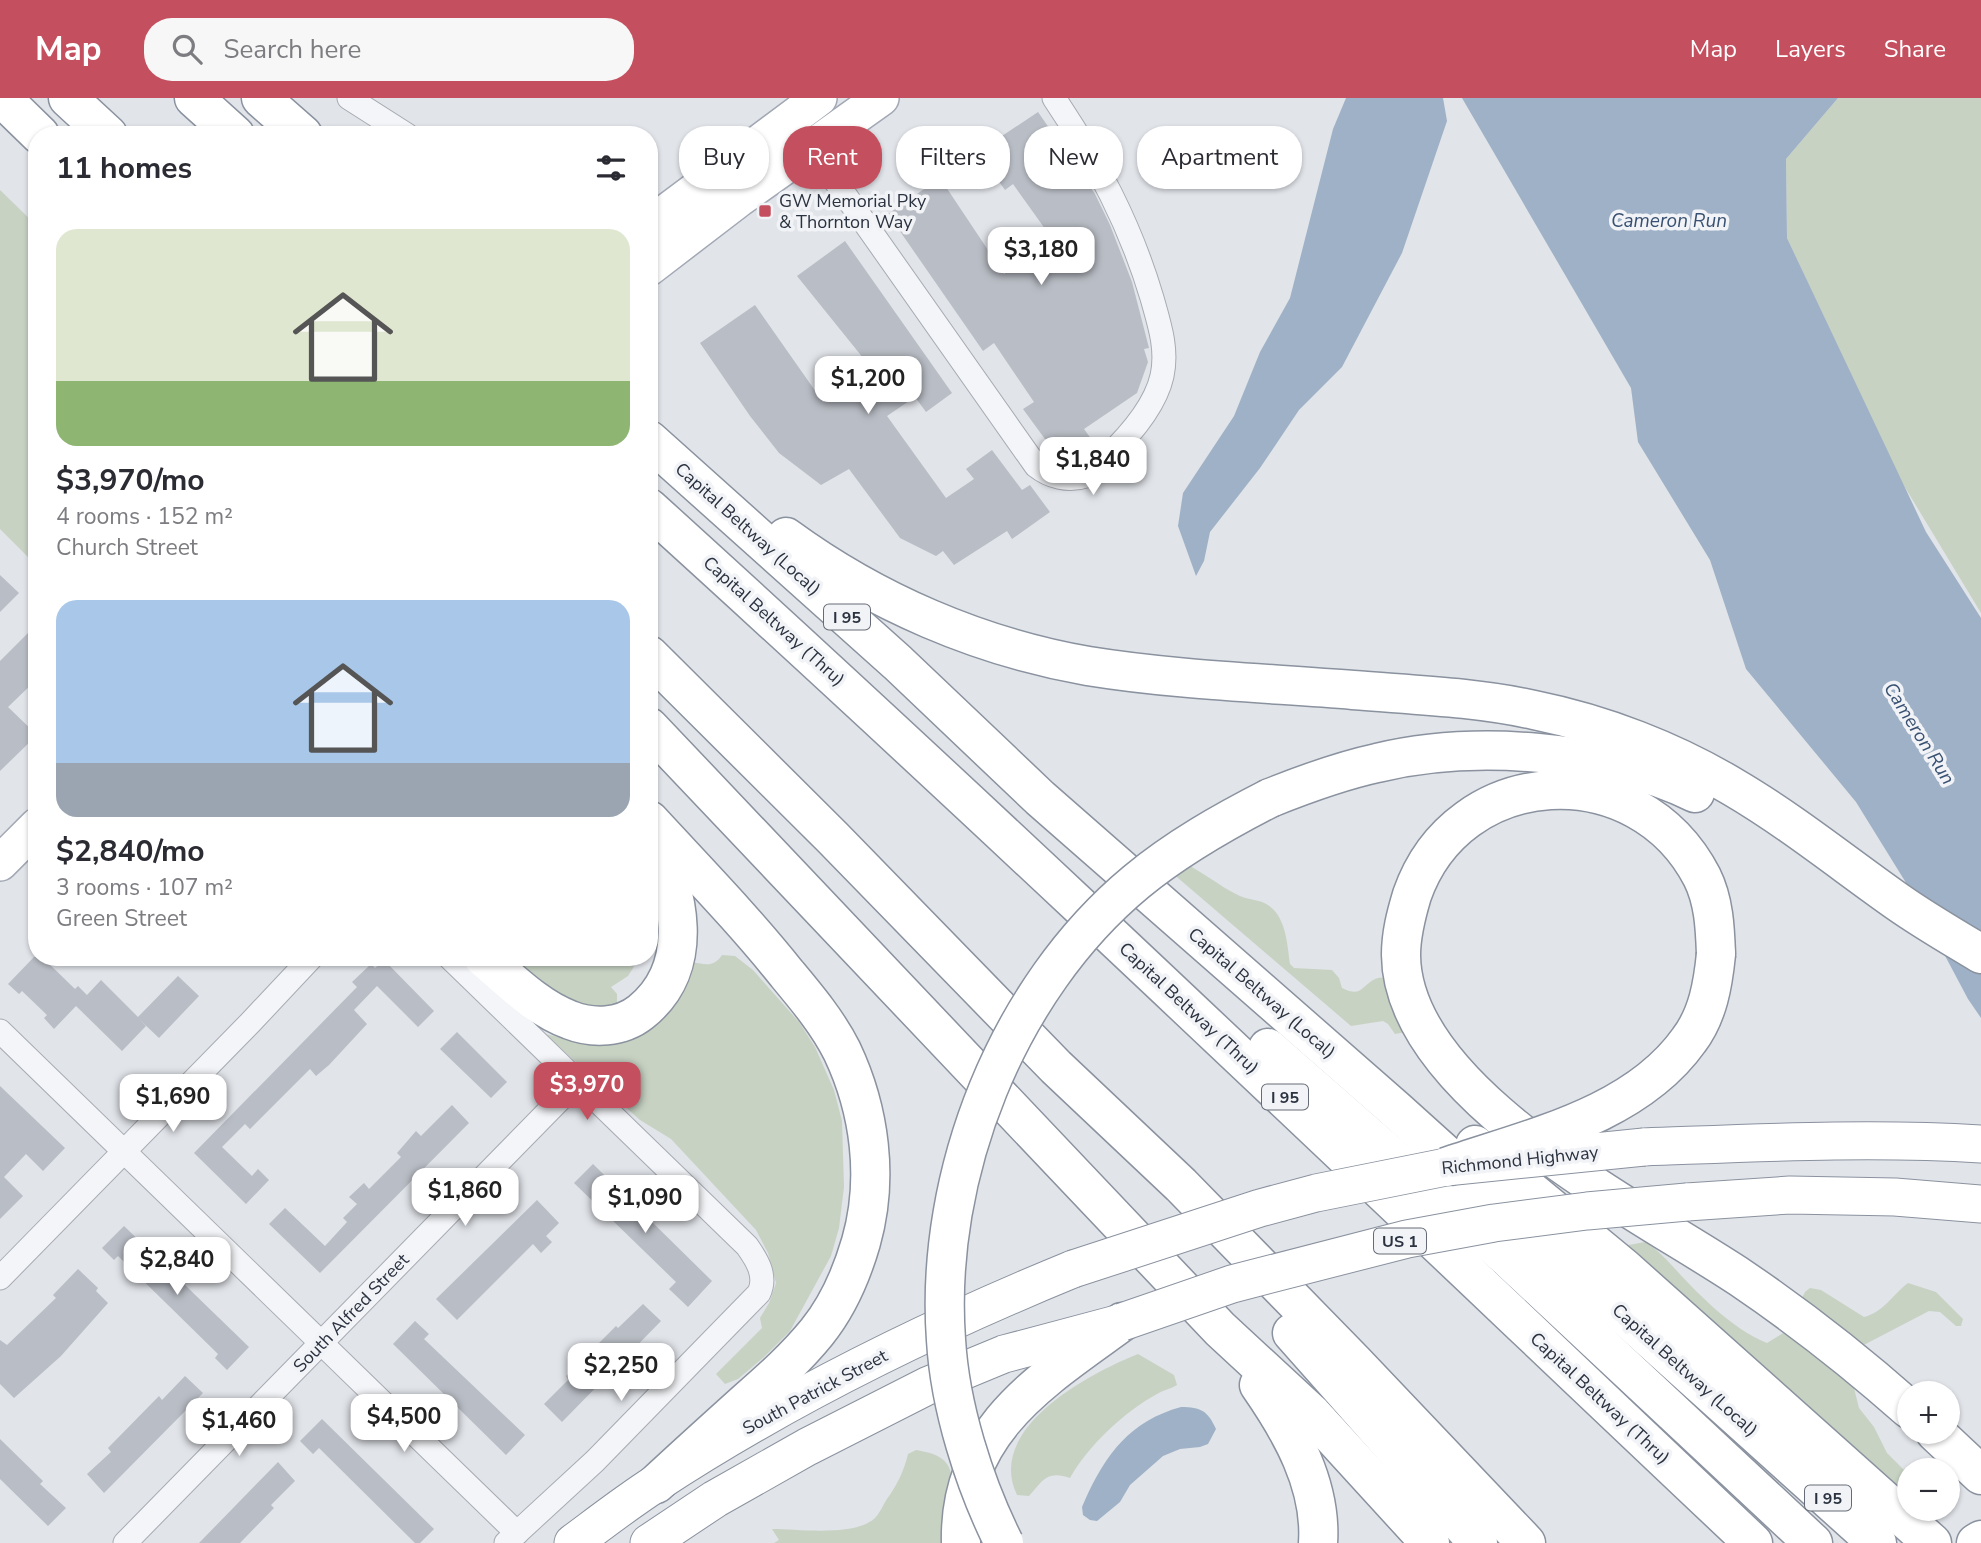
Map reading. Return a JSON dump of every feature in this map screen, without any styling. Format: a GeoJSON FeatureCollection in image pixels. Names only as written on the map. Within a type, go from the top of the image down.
{"type":"FeatureCollection","features":[{"type":"Feature","properties":{"kind":"highway"},"geometry":{"type":"LineString","coordinates":[[68,98],[98,126]]}},
{"type":"Feature","properties":{"kind":"highway"},"geometry":{"type":"LineString","coordinates":[[194,98],[225,126]]}},
{"type":"Feature","properties":{"kind":"highway"},"geometry":{"type":"LineString","coordinates":[[261,98],[293,126]]}},
{"type":"Feature","properties":{"kind":"highway"},"geometry":{"type":"LineString","coordinates":[[658,445],[840,573],[919,614],[996,644],[1089,666],[1177,676],[1443,697],[1534,710],[1602,729],[1665,752],[1733,786],[1794,826],[1900,904]]}},
{"type":"Feature","properties":{"kind":"highway","name":"Capital Beltway (Local)"},"geometry":{"type":"LineString","coordinates":[[658,446],[898,663],[1040,798],[1208,946],[1405,1118],[1792,1441],[1877,1543]]}},
{"type":"Feature","properties":{"kind":"highway","name":"Capital Beltway (Thru)"},"geometry":{"type":"LineString","coordinates":[[658,516],[812,656],[1275,1088],[1753,1543]]}},
{"type":"Feature","properties":{"kind":"highway"},"geometry":{"type":"LineString","coordinates":[[812,656],[1374,1139],[1509,1259],[1813,1543]]}},
{"type":"Feature","properties":{"kind":"highway"},"geometry":{"type":"LineString","coordinates":[[658,664],[833,838],[1056,1067],[1181,1185],[1526,1543]]}},
{"type":"Feature","properties":{"kind":"highway"},"geometry":{"type":"LineString","coordinates":[[658,736],[1220,1329],[1312,1413],[1430,1543]]}},
{"type":"Feature","properties":{"kind":"highway"},"geometry":{"type":"LineString","coordinates":[[1004,1543],[990,1515],[960,1426],[946,1342],[947,1248],[962,1174],[983,1103],[1007,1047],[1045,984],[1089,927],[1135,882],[1220,824],[1260,803],[1337,774],[1378,762],[1436,754],[1520,752],[1607,764],[1648,774],[1691,791],[1766,828],[1900,904],[1981,954]]}},
{"type":"Feature","properties":{"kind":"highway"},"geometry":{"type":"LineString","coordinates":[[1446,1167],[1509,1146],[1521,1141],[1529,1138],[1534,1137],[1559,1128],[1623,1099],[1660,1072],[1690,1039],[1704,1012],[1713,985],[1716,954],[1712,904],[1702,878],[1685,850],[1662,826],[1640,811],[1612,798],[1583,790],[1550,788],[1519,794],[1493,804],[1450,833],[1432,854],[1418,878],[1402,929],[1404,984],[1414,1012],[1430,1040],[1452,1068],[1500,1117],[1529,1138],[1529,1138],[1539,1146],[1548,1153],[1613,1198],[1679,1237],[1807,1325],[1865,1369],[1897,1398]]}},
{"type":"Feature","properties":{"kind":"highway"},"geometry":{"type":"LineString","coordinates":[[656,1484],[780,1371],[819,1331],[834,1307],[856,1259],[870,1197],[871,1163],[862,1103],[841,1050],[818,1012],[767,949],[658,830]]}},
{"type":"Feature","properties":{"kind":"highway"},"geometry":{"type":"LineString","coordinates":[[494,966],[529,995],[569,1020],[589,1025],[612,1025],[633,1018],[662,990],[671,974],[677,952],[675,897],[658,851]]}},
{"type":"Feature","properties":{"kind":"highway"},"geometry":{"type":"LineString","coordinates":[[1056,1067],[1478,1543]]}},
{"type":"Feature","properties":{"kind":"highway","name":"Richmond Highway"},"geometry":{"type":"LineString","coordinates":[[1073,1269],[1260,1208],[1316,1193],[1446,1167],[1644,1147],[1804,1141],[1981,1144]]}},
{"type":"Feature","properties":{"kind":"highway","name":"US 1"},"geometry":{"type":"LineString","coordinates":[[649,1543],[715,1499],[796,1453],[929,1385],[1004,1354],[1122,1322],[1232,1284],[1314,1262],[1407,1239],[1493,1223],[1600,1210],[1790,1195],[1895,1197],[1981,1204]]}},
{"type":"Feature","properties":{"kind":"highway","name":"South Patrick Street"},"geometry":{"type":"LineString","coordinates":[[573,1543],[656,1484],[826,1384],[924,1335],[1073,1269]]}},
{"type":"Feature","properties":{"kind":"highway"},"geometry":{"type":"LineString","coordinates":[[961,1543],[960,1523],[964,1493],[973,1466],[990,1436],[1007,1414],[1031,1391],[1122,1322]]}},
{"type":"Feature","properties":{"kind":"highway"},"geometry":{"type":"LineString","coordinates":[[1220,1329],[1290,1432],[1308,1473],[1315,1503],[1318,1543]]}},
{"type":"Feature","properties":{"kind":"highway"},"geometry":{"type":"LineString","coordinates":[[1792,1441],[1932,1543]]}},
{"type":"Feature","properties":{"kind":"highway"},"geometry":{"type":"LineString","coordinates":[[1948,1444],[1981,1475]]}},
{"type":"Feature","properties":{"kind":"highway"},"geometry":{"type":"LineString","coordinates":[[1976,1543],[1981,1540]]}},
{"type":"Feature","properties":{"kind":"main road"},"geometry":{"type":"LineString","coordinates":[[658,218],[819,98]]}},
{"type":"Feature","properties":{"kind":"main road"},"geometry":{"type":"LineString","coordinates":[[842,126],[881,98]]}},
{"type":"Feature","properties":{"kind":"main road"},"geometry":{"type":"LineString","coordinates":[[658,261],[738,198],[783,168]]}},
{"type":"Feature","properties":{"kind":"main road"},"geometry":{"type":"LineString","coordinates":[[0,863],[28,835]]}},
{"type":"Feature","properties":{"kind":"street"},"geometry":{"type":"LineString","coordinates":[[349,98],[393,126]]}},
{"type":"Feature","properties":{"kind":"street"},"geometry":{"type":"LineString","coordinates":[[841,189],[1036,466],[1046,474],[1065,479],[1087,476],[1111,453],[1150,405],[1162,379],[1165,358],[1161,332],[1141,263],[1121,212],[1092,156],[1054,98]]}},
{"type":"Feature","properties":{"kind":"street"},"geometry":{"type":"LineString","coordinates":[[0,1278],[303,966]]}},
{"type":"Feature","properties":{"kind":"street"},"geometry":{"type":"LineString","coordinates":[[0,1031],[321,1343],[511,1538],[595,1461],[759,1293],[762,1283],[758,1263],[747,1246],[458,966]]}},
{"type":"Feature","properties":{"kind":"street","name":"South Alfred Street"},"geometry":{"type":"LineString","coordinates":[[125,1543],[577,1082]]}},
{"type":"Feature","properties":{"kind":"green space"},"geometry":{"type":"Polygon","coordinates":[[[1838,98],[1981,98],[1981,613],[1900,479],[1787,238],[1786,159],[1838,98]]]}},
{"type":"Feature","properties":{"kind":"green space"},"geometry":{"type":"Polygon","coordinates":[[[0,190],[28,217],[28,557],[0,529],[0,190]]]}},
{"type":"Feature","properties":{"kind":"green space"},"geometry":{"type":"Polygon","coordinates":[[[1184,863],[1236,894],[1270,906],[1281,920],[1290,964],[1294,968],[1332,970],[1339,978],[1342,988],[1354,992],[1375,979],[1388,977],[1406,1032],[1395,1034],[1383,1021],[1351,1026],[1171,872],[1184,863]]]}},
{"type":"Feature","properties":{"kind":"green space"},"geometry":{"type":"Polygon","coordinates":[[[722,955],[735,956],[753,970],[799,1022],[815,1047],[834,1090],[842,1121],[844,1187],[839,1228],[831,1256],[790,1331],[738,1379],[725,1384],[716,1374],[762,1328],[760,1318],[776,1283],[768,1253],[756,1230],[671,1139],[640,1120],[545,1034],[563,1038],[583,1037],[693,962],[709,964],[716,962],[722,955]]]}},
{"type":"Feature","properties":{"kind":"green space"},"geometry":{"type":"Polygon","coordinates":[[[522,966],[634,966],[628,976],[611,987],[617,994],[617,1005],[605,1013],[550,992],[522,966]]]}},
{"type":"Feature","properties":{"kind":"green space"},"geometry":{"type":"Polygon","coordinates":[[[1645,1242],[1662,1255],[1707,1302],[1742,1330],[1767,1343],[1788,1330],[1852,1380],[1859,1408],[1874,1427],[1887,1453],[1897,1463],[1897,1494],[1618,1247],[1645,1242]]]}},
{"type":"Feature","properties":{"kind":"green space"},"geometry":{"type":"Polygon","coordinates":[[[1908,1283],[1936,1292],[1963,1319],[1961,1326],[1956,1326],[1940,1312],[1929,1311],[1858,1348],[1800,1302],[1810,1288],[1821,1290],[1864,1317],[1882,1307],[1908,1283]]]}},
{"type":"Feature","properties":{"kind":"green space"},"geometry":{"type":"Polygon","coordinates":[[[1138,1354],[1174,1375],[1177,1385],[1145,1401],[1120,1420],[1086,1454],[1070,1478],[1051,1476],[1042,1481],[1029,1496],[1017,1495],[1011,1471],[1015,1448],[1028,1427],[1047,1407],[1069,1390],[1138,1354]]]}},
{"type":"Feature","properties":{"kind":"green space"},"geometry":{"type":"Polygon","coordinates":[[[916,1450],[941,1458],[950,1471],[952,1491],[942,1543],[774,1543],[779,1540],[772,1529],[841,1530],[866,1524],[875,1518],[897,1483],[908,1454],[916,1450]]]}},
{"type":"Feature","properties":{"kind":"water"},"geometry":{"type":"Polygon","coordinates":[[[1346,98],[1443,98],[1447,121],[1402,253],[1342,367],[1299,410],[1260,468],[1210,532],[1204,561],[1196,576],[1178,526],[1183,493],[1234,416],[1260,352],[1290,298],[1333,129],[1346,98]]]}},
{"type":"Feature","properties":{"kind":"water","name":"Cameron Run"},"geometry":{"type":"Polygon","coordinates":[[[1462,98],[1838,98],[1786,159],[1787,238],[1926,532],[1981,618],[1981,1018],[1968,999],[1908,886],[1856,802],[1746,669],[1710,560],[1638,442],[1631,388],[1462,98]]]}},
{"type":"Feature","properties":{"kind":"water"},"geometry":{"type":"Polygon","coordinates":[[[1181,1407],[1199,1409],[1210,1418],[1216,1429],[1208,1444],[1180,1449],[1163,1456],[1130,1485],[1120,1502],[1097,1521],[1083,1515],[1082,1507],[1093,1483],[1111,1454],[1134,1430],[1147,1421],[1181,1407]]]}},
{"type":"Feature","properties":{"kind":"building"},"geometry":{"type":"Polygon","coordinates":[[[1038,112],[1048,126],[1024,126],[1024,189],[1092,189],[1095,194],[1132,282],[1149,348],[1144,349],[1148,362],[1137,393],[1084,429],[1092,440],[1061,461],[1023,409],[1034,402],[994,343],[983,351],[888,214],[924,189],[947,189],[1004,274],[1053,240],[1013,184],[1010,186],[1010,131],[1038,112]]]}},
{"type":"Feature","properties":{"kind":"building"},"geometry":{"type":"Polygon","coordinates":[[[845,241],[952,393],[926,412],[915,397],[887,416],[946,498],[974,479],[966,469],[992,450],[1022,490],[1030,485],[1050,512],[1012,539],[1007,531],[954,565],[943,551],[936,556],[900,538],[849,469],[821,485],[779,453],[700,343],[755,305],[823,402],[872,369],[797,276],[845,241]]]}},
{"type":"Feature","properties":{"kind":"building"},"geometry":{"type":"Polygon","coordinates":[[[0,575],[19,593],[0,612],[0,575]]]}},
{"type":"Feature","properties":{"kind":"building"},"geometry":{"type":"Polygon","coordinates":[[[28,633],[28,688],[8,707],[28,726],[28,744],[0,771],[0,661],[28,633]]]}},
{"type":"Feature","properties":{"kind":"building"},"geometry":{"type":"Polygon","coordinates":[[[28,963],[28,966],[51,966],[75,989],[78,986],[87,995],[101,980],[138,1017],[178,976],[199,996],[159,1038],[139,1019],[146,1026],[122,1051],[76,1006],[54,1029],[44,1018],[47,1015],[22,991],[19,994],[8,984],[28,963]]]}},
{"type":"Feature","properties":{"kind":"building"},"geometry":{"type":"Polygon","coordinates":[[[369,966],[390,966],[434,1011],[418,1027],[377,986],[354,1010],[367,1024],[329,1065],[316,1076],[310,1069],[250,1129],[245,1124],[222,1147],[252,1176],[258,1169],[269,1180],[246,1204],[194,1153],[357,987],[352,982],[369,966]]]}},
{"type":"Feature","properties":{"kind":"building"},"geometry":{"type":"Polygon","coordinates":[[[457,1032],[507,1082],[491,1098],[440,1049],[457,1032]]]}},
{"type":"Feature","properties":{"kind":"building"},"geometry":{"type":"Polygon","coordinates":[[[0,1086],[65,1148],[43,1171],[26,1154],[4,1177],[23,1196],[0,1219],[0,1086]]]}},
{"type":"Feature","properties":{"kind":"building"},"geometry":{"type":"Polygon","coordinates":[[[452,1105],[469,1123],[320,1273],[269,1224],[285,1208],[325,1246],[347,1222],[343,1218],[357,1204],[349,1197],[364,1183],[369,1189],[401,1157],[397,1153],[416,1131],[421,1136],[452,1105]]]}},
{"type":"Feature","properties":{"kind":"building"},"geometry":{"type":"Polygon","coordinates":[[[593,1164],[712,1281],[688,1307],[669,1289],[676,1282],[574,1183],[593,1164]]]}},
{"type":"Feature","properties":{"kind":"building"},"geometry":{"type":"Polygon","coordinates":[[[537,1200],[559,1223],[546,1236],[552,1242],[541,1253],[533,1244],[457,1320],[436,1299],[537,1200]]]}},
{"type":"Feature","properties":{"kind":"building"},"geometry":{"type":"Polygon","coordinates":[[[124,1226],[249,1347],[227,1370],[215,1358],[218,1354],[118,1256],[114,1260],[102,1248],[124,1226]]]}},
{"type":"Feature","properties":{"kind":"building"},"geometry":{"type":"Polygon","coordinates":[[[78,1269],[98,1288],[96,1291],[108,1303],[61,1356],[14,1398],[0,1384],[0,1340],[7,1345],[56,1298],[53,1295],[78,1269]]]}},
{"type":"Feature","properties":{"kind":"building"},"geometry":{"type":"Polygon","coordinates":[[[643,1304],[661,1321],[562,1422],[544,1404],[568,1380],[566,1376],[616,1326],[618,1328],[643,1304]]]}},
{"type":"Feature","properties":{"kind":"building"},"geometry":{"type":"Polygon","coordinates":[[[415,1321],[429,1334],[424,1339],[525,1435],[506,1455],[393,1344],[415,1321]]]}},
{"type":"Feature","properties":{"kind":"building"},"geometry":{"type":"Polygon","coordinates":[[[185,1376],[203,1393],[104,1493],[87,1474],[111,1452],[108,1448],[159,1396],[162,1400],[185,1376]]]}},
{"type":"Feature","properties":{"kind":"building"},"geometry":{"type":"Polygon","coordinates":[[[322,1419],[434,1529],[420,1543],[415,1543],[319,1448],[313,1454],[300,1441],[322,1419]]]}},
{"type":"Feature","properties":{"kind":"building"},"geometry":{"type":"Polygon","coordinates":[[[0,1439],[43,1481],[40,1484],[66,1508],[48,1526],[0,1479],[0,1439]]]}},
{"type":"Feature","properties":{"kind":"building"},"geometry":{"type":"Polygon","coordinates":[[[278,1462],[295,1481],[271,1505],[274,1508],[240,1543],[199,1543],[278,1462]]]}},
{"type":"Feature","properties":{"kind":"place","name":"GW Memorial Pky & Thornton Way"},"geometry":{"type":"Point","coordinates":[765,211]}}]}
